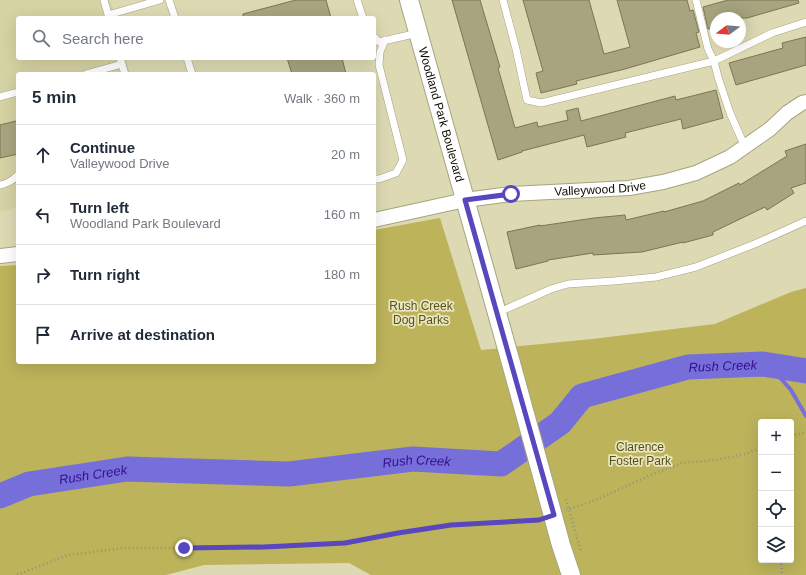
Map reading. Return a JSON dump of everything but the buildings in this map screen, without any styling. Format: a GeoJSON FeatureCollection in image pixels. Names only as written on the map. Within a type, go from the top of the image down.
{"type":"FeatureCollection","features":[{"type":"Feature","properties":{"kind":"street","name":"Woodland Park Boulevard"},"geometry":{"type":"LineString","coordinates":[[409,0],[511,363],[559,504],[561,545],[571,575]]}},
{"type":"Feature","properties":{"kind":"street","name":"Valleywood Drive"},"geometry":{"type":"LineString","coordinates":[[376,220],[465,200],[511,194],[629,188],[663,182],[696,173],[730,157],[770,129],[787,113],[806,102]]}},
{"type":"Feature","properties":{"kind":"street"},"geometry":{"type":"LineString","coordinates":[[0,256],[16,254]]}},
{"type":"Feature","properties":{"kind":"lane"},"geometry":{"type":"LineString","coordinates":[[104,0],[108,16],[160,0]]}},
{"type":"Feature","properties":{"kind":"lane"},"geometry":{"type":"LineString","coordinates":[[169,0],[174,16]]}},
{"type":"Feature","properties":{"kind":"lane"},"geometry":{"type":"LineString","coordinates":[[357,0],[362,16]]}},
{"type":"Feature","properties":{"kind":"lane"},"geometry":{"type":"LineString","coordinates":[[503,0],[516,49],[527,100],[540,103],[714,61],[772,32],[806,22]]}},
{"type":"Feature","properties":{"kind":"lane"},"geometry":{"type":"LineString","coordinates":[[696,0],[708,49],[714,61],[730,113],[745,147]]}},
{"type":"Feature","properties":{"kind":"lane"},"geometry":{"type":"LineString","coordinates":[[376,39],[379,42],[418,33]]}},
{"type":"Feature","properties":{"kind":"lane"},"geometry":{"type":"LineString","coordinates":[[376,180],[396,173],[403,160],[379,65],[380,52],[385,40]]}},
{"type":"Feature","properties":{"kind":"lane"},"geometry":{"type":"LineString","coordinates":[[188,60],[191,72]]}},
{"type":"Feature","properties":{"kind":"lane"},"geometry":{"type":"LineString","coordinates":[[91,72],[121,61],[124,72]]}},
{"type":"Feature","properties":{"kind":"lane"},"geometry":{"type":"LineString","coordinates":[[0,97],[16,93]]}},
{"type":"Feature","properties":{"kind":"lane"},"geometry":{"type":"LineString","coordinates":[[0,186],[16,177]]}},
{"type":"Feature","properties":{"kind":"lane"},"geometry":{"type":"LineString","coordinates":[[497,313],[550,289],[568,284],[656,277],[696,266],[757,243],[806,221]]}},
{"type":"Feature","properties":{"kind":"path"},"geometry":{"type":"LineString","coordinates":[[794,435],[806,432]]}},
{"type":"Feature","properties":{"kind":"path"},"geometry":{"type":"LineString","coordinates":[[17,575],[68,555],[125,548],[257,547],[345,543],[451,525],[539,520],[559,504],[596,500],[653,474],[682,463],[716,460],[745,454],[758,449]]}},
{"type":"Feature","properties":{"kind":"path"},"geometry":{"type":"LineString","coordinates":[[559,504],[582,553]]}},
{"type":"Feature","properties":{"kind":"path"},"geometry":{"type":"LineString","coordinates":[[781,563],[782,575]]}},
{"type":"Feature","properties":{"kind":"shaded area"},"geometry":{"type":"Polygon","coordinates":[[[0,0],[110,0],[114,16],[16,16],[16,60],[126,60],[130,72],[16,72],[16,206],[0,212],[0,0]]]}},
{"type":"Feature","properties":{"kind":"green space","name":"Clarence Foster Park"},"geometry":{"type":"Polygon","coordinates":[[[440,218],[481,350],[592,339],[715,324],[791,292],[806,288],[806,575],[371,575],[349,563],[204,565],[166,575],[0,575],[0,266],[16,265],[16,364],[376,364],[376,230],[440,218]]]}},
{"type":"Feature","properties":{"kind":"waterway","name":"Rush Creek"},"geometry":{"type":"LineString","coordinates":[[0,496],[29,484],[127,469],[289,474],[413,459],[501,464],[560,423],[582,396],[688,367],[763,364],[806,371]]}},
{"type":"Feature","properties":{"kind":"waterway"},"geometry":{"type":"LineString","coordinates":[[769,365],[791,390],[806,416]]}},
{"type":"Feature","properties":{"kind":"route"},"geometry":{"type":"LineString","coordinates":[[184,548],[264,547],[345,543],[451,525],[539,520],[554,515],[465,200],[511,194]]}},
{"type":"Feature","properties":{"kind":"park label","name":"Rush Creek Dog Parks"},"geometry":{"type":"Point","coordinates":[421,313]}}]}
